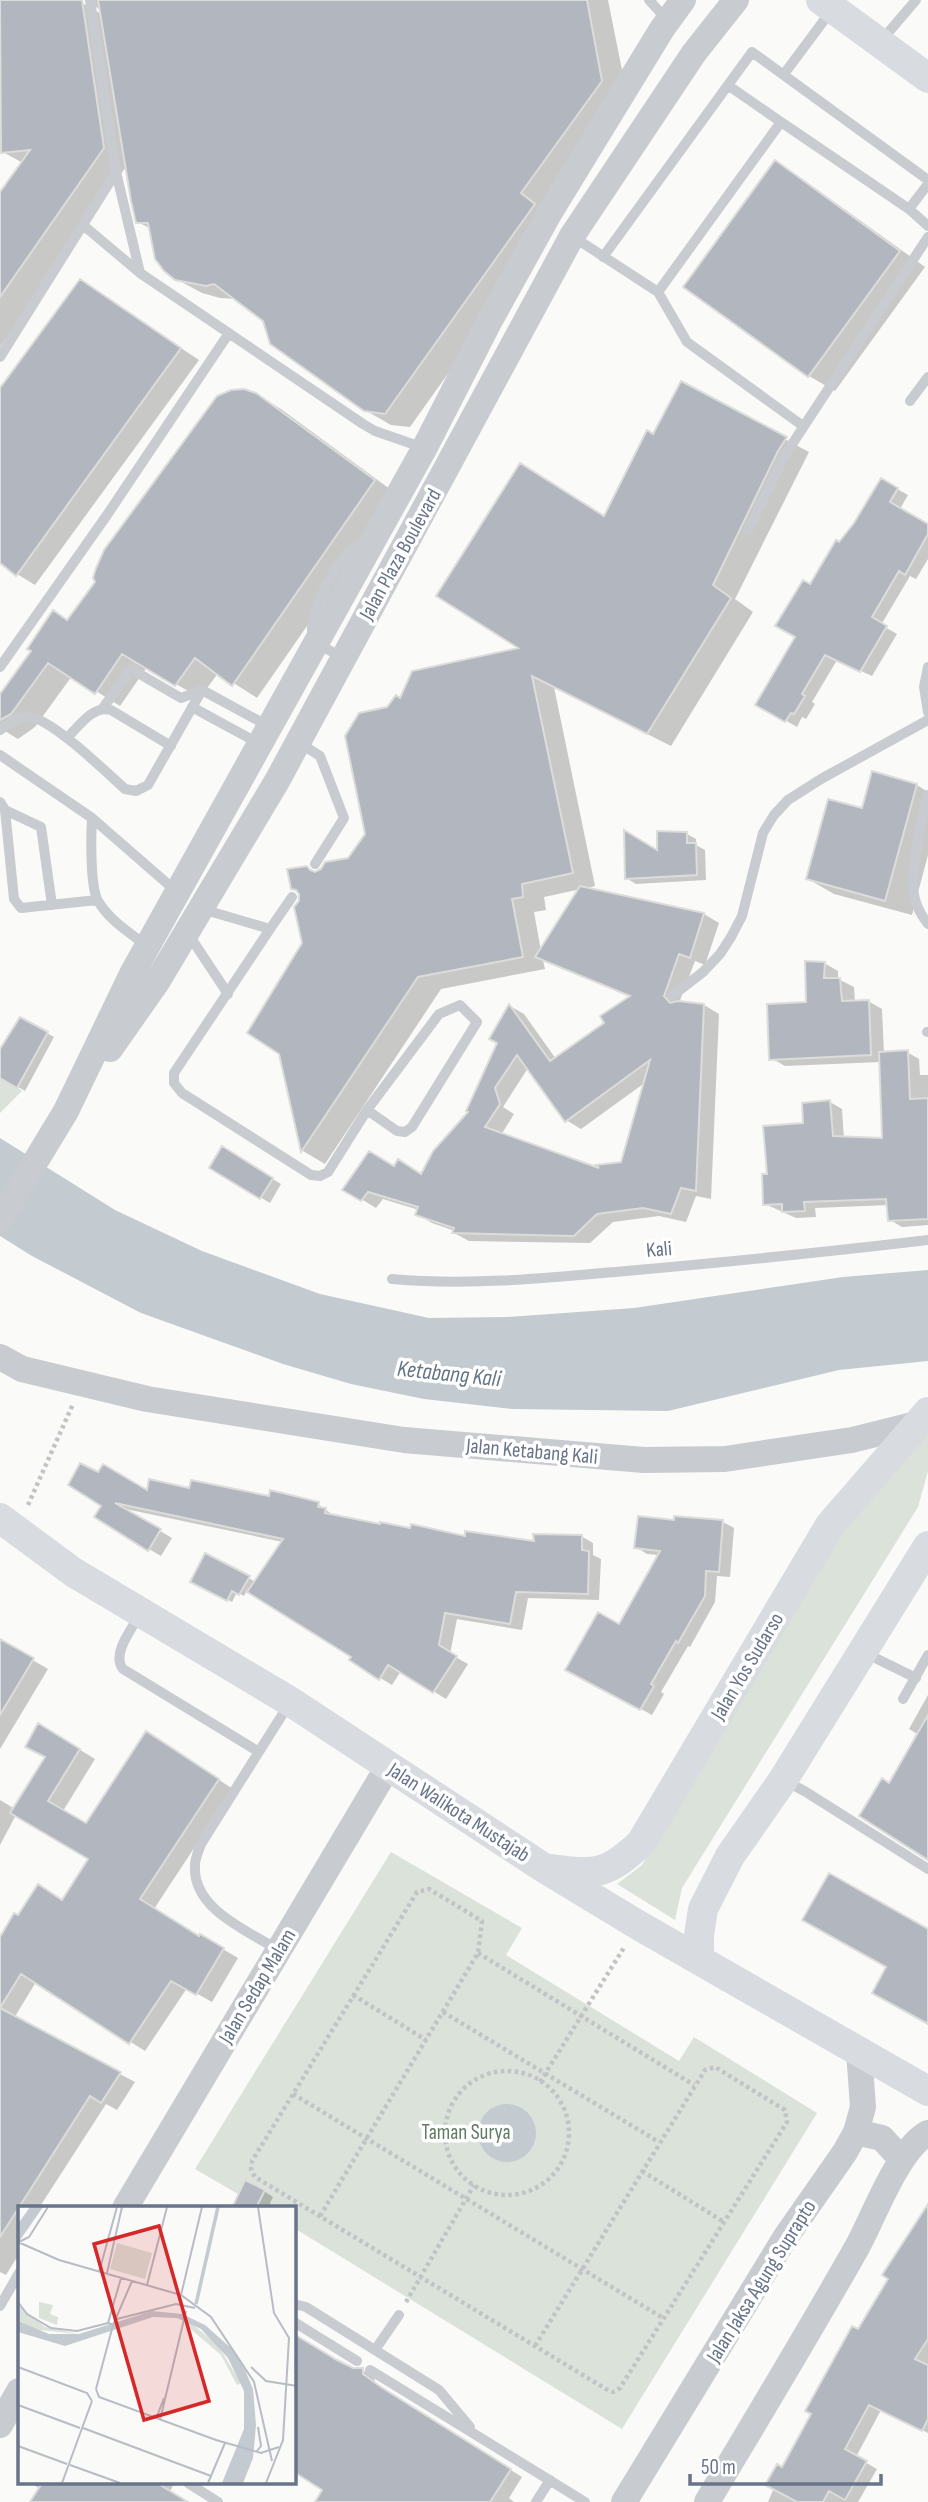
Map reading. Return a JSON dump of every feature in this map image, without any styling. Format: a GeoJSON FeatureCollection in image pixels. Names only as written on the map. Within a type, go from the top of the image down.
{"type":"FeatureCollection","features":[{"type":"Feature","properties":{"kind":"main road"},"geometry":{"type":"LineString","coordinates":[[826,3],[880,43],[923,68]]}},
{"type":"Feature","properties":{"kind":"main road","name":"Jalan Yos Sudarso"},"geometry":{"type":"LineString","coordinates":[[544,1868],[583,1873],[601,1872],[618,1864],[641,1843],[831,1525],[922,1418]]}},
{"type":"Feature","properties":{"kind":"main road","name":"Jalan Walikota Mustajab"},"geometry":{"type":"LineString","coordinates":[[9,1524],[74,1572],[290,1702],[544,1868],[928,2091]]}},
{"type":"Feature","properties":{"kind":"main road"},"geometry":{"type":"LineString","coordinates":[[699,1960],[703,1909],[730,1856],[783,1780],[927,1552]]}},
{"type":"Feature","properties":{"kind":"street","name":"Jalan Plaza Boulevard"},"geometry":{"type":"LineString","coordinates":[[0,1220],[66,1111],[158,982],[293,751],[572,236],[694,53],[736,0]]}},
{"type":"Feature","properties":{"kind":"street","name":"Jalan Plaza Boulevard"},"geometry":{"type":"LineString","coordinates":[[66,1111],[147,946],[425,449],[489,322],[550,212],[675,10]]}},
{"type":"Feature","properties":{"kind":"street"},"geometry":{"type":"LineString","coordinates":[[425,449],[451,461]]}},
{"type":"Feature","properties":{"kind":"street"},"geometry":{"type":"LineString","coordinates":[[265,735],[293,751]]}},
{"type":"Feature","properties":{"kind":"street","name":"Jalan Ketabang Kali"},"geometry":{"type":"LineString","coordinates":[[0,1357],[22,1369],[148,1399],[404,1440],[644,1460],[725,1459],[852,1440],[922,1418]]}},
{"type":"Feature","properties":{"kind":"street","name":"Jalan Ketabang Kali"},"geometry":{"type":"LineString","coordinates":[[0,1379],[74,1400],[148,1399]]}},
{"type":"Feature","properties":{"kind":"street","name":"Jalan Sedap Malam"},"geometry":{"type":"LineString","coordinates":[[126,2206],[389,1765]]}},
{"type":"Feature","properties":{"kind":"street","name":"Jalan Jaksa Agung Suprapto"},"geometry":{"type":"LineString","coordinates":[[624,2502],[785,2238],[856,2133],[863,2107],[859,2051]]}},
{"type":"Feature","properties":{"kind":"street"},"geometry":{"type":"LineString","coordinates":[[856,2133],[882,2138],[902,2160]]}},
{"type":"Feature","properties":{"kind":"street"},"geometry":{"type":"LineString","coordinates":[[707,2502],[857,2248],[902,2160],[917,2139],[928,2133]]}},
{"type":"Feature","properties":{"kind":"street"},"geometry":{"type":"LineString","coordinates":[[0,2425],[18,2393]]}},
{"type":"Feature","properties":{"kind":"lane"},"geometry":{"type":"LineString","coordinates":[[90,0],[116,172],[140,273]]}},
{"type":"Feature","properties":{"kind":"lane"},"geometry":{"type":"LineString","coordinates":[[649,0],[675,10]]}},
{"type":"Feature","properties":{"kind":"lane"},"geometry":{"type":"LineString","coordinates":[[880,43],[916,0]]}},
{"type":"Feature","properties":{"kind":"lane"},"geometry":{"type":"LineString","coordinates":[[784,74],[826,3]]}},
{"type":"Feature","properties":{"kind":"lane"},"geometry":{"type":"LineString","coordinates":[[603,257],[752,52],[928,182],[909,209]]}},
{"type":"Feature","properties":{"kind":"lane"},"geometry":{"type":"LineString","coordinates":[[729,86],[909,209],[928,226]]}},
{"type":"Feature","properties":{"kind":"lane"},"geometry":{"type":"LineString","coordinates":[[658,292],[781,122]]}},
{"type":"Feature","properties":{"kind":"lane"},"geometry":{"type":"LineString","coordinates":[[0,357],[116,172]]}},
{"type":"Feature","properties":{"kind":"lane"},"geometry":{"type":"LineString","coordinates":[[83,225],[140,273],[363,424],[425,449]]}},
{"type":"Feature","properties":{"kind":"lane"},"geometry":{"type":"LineString","coordinates":[[572,236],[658,292],[687,342],[803,426]]}},
{"type":"Feature","properties":{"kind":"lane"},"geometry":{"type":"LineString","coordinates":[[748,530],[785,455],[928,237]]}},
{"type":"Feature","properties":{"kind":"lane"},"geometry":{"type":"LineString","coordinates":[[0,667],[107,515],[229,333]]}},
{"type":"Feature","properties":{"kind":"lane"},"geometry":{"type":"LineString","coordinates":[[910,401],[928,377]]}},
{"type":"Feature","properties":{"kind":"lane"},"geometry":{"type":"LineString","coordinates":[[317,643],[342,657]]}},
{"type":"Feature","properties":{"kind":"lane"},"geometry":{"type":"LineString","coordinates":[[928,667],[925,687],[928,712]]}},
{"type":"Feature","properties":{"kind":"lane"},"geometry":{"type":"LineString","coordinates":[[67,738],[95,711],[103,708],[131,669],[181,698],[202,690]]}},
{"type":"Feature","properties":{"kind":"lane"},"geometry":{"type":"LineString","coordinates":[[202,690],[265,735]]}},
{"type":"Feature","properties":{"kind":"lane"},"geometry":{"type":"LineString","coordinates":[[0,730],[19,718],[38,718],[67,738],[125,789],[136,792],[148,785],[202,690]]}},
{"type":"Feature","properties":{"kind":"lane"},"geometry":{"type":"LineString","coordinates":[[192,707],[265,735]]}},
{"type":"Feature","properties":{"kind":"lane"},"geometry":{"type":"LineString","coordinates":[[103,708],[111,710],[171,746]]}},
{"type":"Feature","properties":{"kind":"lane"},"geometry":{"type":"LineString","coordinates":[[672,996],[703,972],[731,937],[742,916],[763,833],[774,815],[789,800],[821,779],[928,720]]}},
{"type":"Feature","properties":{"kind":"lane"},"geometry":{"type":"LineString","coordinates":[[293,751],[320,756],[344,818],[315,864]]}},
{"type":"Feature","properties":{"kind":"lane"},"geometry":{"type":"LineString","coordinates":[[0,755],[92,818],[177,892]]}},
{"type":"Feature","properties":{"kind":"lane"},"geometry":{"type":"LineString","coordinates":[[928,795],[913,892],[920,914],[928,924]]}},
{"type":"Feature","properties":{"kind":"lane"},"geometry":{"type":"LineString","coordinates":[[2,806],[14,899],[21,908],[97,900]]}},
{"type":"Feature","properties":{"kind":"lane"},"geometry":{"type":"LineString","coordinates":[[2,806],[41,827],[51,905]]}},
{"type":"Feature","properties":{"kind":"lane"},"geometry":{"type":"LineString","coordinates":[[92,818],[91,851],[97,900],[119,925],[147,946]]}},
{"type":"Feature","properties":{"kind":"lane"},"geometry":{"type":"LineString","coordinates":[[292,897],[174,1073],[174,1083],[182,1093],[310,1175],[320,1176],[328,1172],[367,1110],[439,1014],[460,1005],[477,1022],[412,1127],[405,1132],[397,1130],[367,1110]]}},
{"type":"Feature","properties":{"kind":"lane"},"geometry":{"type":"LineString","coordinates":[[201,908],[270,929]]}},
{"type":"Feature","properties":{"kind":"lane"},"geometry":{"type":"LineString","coordinates":[[186,932],[228,993]]}},
{"type":"Feature","properties":{"kind":"lane","name":"Kali"},"geometry":{"type":"LineString","coordinates":[[392,1279],[484,1282],[547,1278],[761,1259],[928,1240]]}},
{"type":"Feature","properties":{"kind":"lane"},"geometry":{"type":"LineString","coordinates":[[142,1612],[119,1653],[119,1664],[123,1669],[259,1752]]}},
{"type":"Feature","properties":{"kind":"lane"},"geometry":{"type":"LineString","coordinates":[[863,1652],[916,1678]]}},
{"type":"Feature","properties":{"kind":"lane"},"geometry":{"type":"LineString","coordinates":[[903,1699],[928,1655]]}},
{"type":"Feature","properties":{"kind":"lane"},"geometry":{"type":"LineString","coordinates":[[279,1950],[214,1909],[198,1889],[195,1864],[201,1844],[290,1702]]}},
{"type":"Feature","properties":{"kind":"lane"},"geometry":{"type":"LineString","coordinates":[[783,1780],[928,1868]]}},
{"type":"Feature","properties":{"kind":"lane"},"geometry":{"type":"LineString","coordinates":[[0,2306],[18,2275]]}},
{"type":"Feature","properties":{"kind":"lane"},"geometry":{"type":"LineString","coordinates":[[296,2304],[306,2307],[439,2390],[476,2434]]}},
{"type":"Feature","properties":{"kind":"lane"},"geometry":{"type":"LineString","coordinates":[[375,2350],[398,2315]]}},
{"type":"Feature","properties":{"kind":"lane"},"geometry":{"type":"LineString","coordinates":[[296,2323],[357,2361]]}},
{"type":"Feature","properties":{"kind":"lane"},"geometry":{"type":"LineString","coordinates":[[370,2370],[585,2502]]}},
{"type":"Feature","properties":{"kind":"lane"},"geometry":{"type":"LineString","coordinates":[[536,2502],[550,2480]]}},
{"type":"Feature","properties":{"kind":"lane"},"geometry":{"type":"LineString","coordinates":[[190,2484],[218,2502]]}},
{"type":"Feature","properties":{"kind":"path"},"geometry":{"type":"LineString","coordinates":[[9,1524],[74,1400]]}},
{"type":"Feature","properties":{"kind":"path"},"geometry":{"type":"LineString","coordinates":[[320,2216],[478,1953],[482,1921],[429,1889],[417,1892],[252,2161],[251,2170],[255,2177],[320,2216],[421,2276],[536,2346],[613,2392],[620,2388],[787,2122],[787,2115],[785,2110],[715,2067],[705,2070],[536,2346]]}},
{"type":"Feature","properties":{"kind":"path"},"geometry":{"type":"LineString","coordinates":[[540,2082],[638,1925]]}},
{"type":"Feature","properties":{"kind":"path"},"geometry":{"type":"LineString","coordinates":[[478,1953],[694,2085]]}},
{"type":"Feature","properties":{"kind":"path"},"geometry":{"type":"LineString","coordinates":[[353,1995],[426,2040]]}},
{"type":"Feature","properties":{"kind":"path"},"geometry":{"type":"LineString","coordinates":[[443,2012],[659,2142]]}},
{"type":"Feature","properties":{"kind":"path"},"geometry":{"type":"LineString","coordinates":[[517,2072],[540,2082],[559,2100],[565,2111],[569,2137],[562,2161],[546,2181],[523,2193],[497,2194],[474,2185],[455,2166],[446,2142],[447,2117],[452,2105],[468,2085],[491,2074],[517,2072]]}},
{"type":"Feature","properties":{"kind":"path"},"geometry":{"type":"LineString","coordinates":[[293,2094],[663,2318]]}},
{"type":"Feature","properties":{"kind":"path"},"geometry":{"type":"LineString","coordinates":[[642,2171],[724,2222]]}},
{"type":"Feature","properties":{"kind":"path"},"geometry":{"type":"LineString","coordinates":[[398,2315],[474,2185]]}},
{"type":"Feature","properties":{"kind":"green space"},"geometry":{"type":"Polygon","coordinates":[[[0,1074],[22,1091],[0,1113],[0,1074]]]}},
{"type":"Feature","properties":{"kind":"green space"},"geometry":{"type":"Polygon","coordinates":[[[928,1430],[928,1471],[918,1507],[682,1888],[675,1920],[617,1884],[642,1865],[873,1480],[928,1430]]]}},
{"type":"Feature","properties":{"kind":"green space","name":"Taman Surya"},"geometry":{"type":"Polygon","coordinates":[[[391,1852],[522,1928],[506,1955],[679,2061],[694,2037],[817,2113],[622,2429],[296,2229],[296,2206],[259,2206],[195,2169],[391,1852]]]}},
{"type":"Feature","properties":{"kind":"water","name":"Ketabang Kali"},"geometry":{"type":"Polygon","coordinates":[[[0,1138],[115,1210],[202,1251],[320,1294],[429,1318],[508,1317],[634,1308],[843,1277],[928,1270],[928,1361],[839,1370],[668,1411],[513,1409],[424,1399],[351,1384],[283,1364],[141,1313],[32,1256],[0,1236],[0,1138]]]}},
{"type":"Feature","properties":{"kind":"water"},"geometry":{"type":"Polygon","coordinates":[[[507,2104],[528,2112],[536,2133],[528,2154],[507,2162],[486,2154],[478,2133],[486,2112],[507,2104]]]}},
{"type":"Feature","properties":{"kind":"building"},"geometry":{"type":"Polygon","coordinates":[[[0,0],[82,0],[104,148],[0,297],[0,192],[30,150],[1,153],[0,0]]]}},
{"type":"Feature","properties":{"kind":"building"},"geometry":{"type":"Polygon","coordinates":[[[98,0],[587,0],[602,81],[521,193],[535,204],[385,414],[364,411],[270,344],[263,321],[214,284],[206,286],[175,280],[155,259],[148,223],[136,223],[131,201],[98,0]]]}},
{"type":"Feature","properties":{"kind":"building"},"geometry":{"type":"Polygon","coordinates":[[[775,160],[900,251],[808,377],[683,287],[775,160]]]}},
{"type":"Feature","properties":{"kind":"building"},"geometry":{"type":"Polygon","coordinates":[[[80,279],[181,348],[16,576],[0,563],[0,388],[80,279]]]}},
{"type":"Feature","properties":{"kind":"building"},"geometry":{"type":"Polygon","coordinates":[[[681,381],[787,437],[713,585],[731,598],[647,734],[532,676],[573,873],[522,884],[523,897],[512,899],[523,957],[418,977],[301,1152],[279,1054],[247,1033],[302,943],[294,907],[299,901],[299,894],[291,889],[287,869],[307,866],[315,872],[321,869],[325,862],[348,858],[365,834],[345,736],[359,713],[387,707],[396,695],[400,698],[412,671],[518,648],[436,596],[520,463],[604,516],[647,430],[653,434],[681,381]]]}},
{"type":"Feature","properties":{"kind":"building"},"geometry":{"type":"Polygon","coordinates":[[[244,389],[256,393],[375,480],[232,686],[195,658],[175,686],[122,654],[95,694],[48,663],[11,714],[0,720],[0,694],[31,651],[27,649],[53,610],[67,620],[95,582],[93,578],[104,550],[217,396],[231,390],[244,389]]]}},
{"type":"Feature","properties":{"kind":"building"},"geometry":{"type":"Polygon","coordinates":[[[881,478],[898,488],[890,502],[928,524],[928,534],[905,575],[899,571],[872,617],[887,626],[860,672],[825,655],[802,694],[805,696],[794,714],[791,713],[785,722],[755,705],[795,637],[775,626],[803,580],[810,584],[836,540],[839,542],[854,523],[881,478]]]}},
{"type":"Feature","properties":{"kind":"building"},"geometry":{"type":"Polygon","coordinates":[[[872,771],[917,784],[885,901],[806,879],[828,799],[862,808],[872,771]]]}},
{"type":"Feature","properties":{"kind":"building"},"geometry":{"type":"Polygon","coordinates":[[[624,830],[657,850],[657,831],[687,832],[687,843],[696,843],[697,875],[625,879],[624,830]]]}},
{"type":"Feature","properties":{"kind":"building"},"geometry":{"type":"Polygon","coordinates":[[[580,886],[704,913],[690,958],[679,954],[664,996],[670,1003],[678,1001],[704,1004],[696,1191],[681,1188],[671,1214],[643,1208],[597,1214],[574,1236],[452,1233],[454,1228],[415,1215],[418,1207],[368,1192],[361,1201],[342,1190],[369,1151],[394,1166],[398,1159],[421,1174],[433,1151],[468,1112],[466,1111],[497,1043],[489,1039],[509,1004],[550,1061],[604,1023],[600,1016],[630,996],[535,957],[580,886]],[[517,1055],[495,1088],[500,1104],[485,1127],[599,1168],[596,1165],[621,1162],[650,1060],[565,1122],[517,1055]]]}},
{"type":"Feature","properties":{"kind":"building"},"geometry":{"type":"Polygon","coordinates":[[[805,961],[825,962],[824,978],[840,978],[842,1001],[869,1000],[871,1055],[769,1060],[767,1004],[806,1002],[805,961]]]}},
{"type":"Feature","properties":{"kind":"building"},"geometry":{"type":"Polygon","coordinates":[[[20,1017],[48,1032],[17,1088],[0,1078],[0,1049],[20,1017]]]}},
{"type":"Feature","properties":{"kind":"building"},"geometry":{"type":"Polygon","coordinates":[[[908,1050],[910,1099],[928,1098],[928,1219],[888,1221],[886,1199],[804,1202],[805,1211],[782,1212],[782,1204],[763,1205],[762,1174],[767,1174],[763,1126],[803,1123],[802,1103],[830,1100],[833,1136],[882,1138],[879,1052],[908,1050]]]}},
{"type":"Feature","properties":{"kind":"building"},"geometry":{"type":"Polygon","coordinates":[[[222,1146],[273,1178],[260,1199],[209,1168],[222,1146]]]}},
{"type":"Feature","properties":{"kind":"building"},"geometry":{"type":"Polygon","coordinates":[[[80,1463],[98,1472],[103,1464],[147,1490],[149,1479],[189,1488],[191,1480],[269,1496],[270,1490],[319,1502],[318,1507],[326,1508],[325,1513],[380,1524],[410,1528],[411,1524],[465,1536],[465,1531],[534,1541],[533,1534],[582,1535],[582,1550],[589,1551],[588,1594],[516,1592],[510,1624],[445,1613],[439,1645],[457,1656],[433,1693],[388,1665],[379,1680],[349,1660],[351,1657],[247,1592],[283,1539],[115,1503],[161,1529],[148,1551],[94,1517],[101,1506],[68,1485],[80,1463]]]}},
{"type":"Feature","properties":{"kind":"building"},"geometry":{"type":"Polygon","coordinates":[[[638,1516],[674,1520],[674,1516],[723,1520],[719,1572],[706,1571],[705,1596],[651,1684],[654,1686],[640,1710],[565,1670],[598,1612],[619,1624],[660,1551],[634,1548],[638,1516]]]}},
{"type":"Feature","properties":{"kind":"building"},"geometry":{"type":"Polygon","coordinates":[[[205,1553],[250,1576],[239,1595],[232,1591],[227,1601],[190,1582],[205,1553]]]}},
{"type":"Feature","properties":{"kind":"building"},"geometry":{"type":"Polygon","coordinates":[[[0,1639],[34,1658],[0,1715],[0,1639]]]}},
{"type":"Feature","properties":{"kind":"building"},"geometry":{"type":"Polygon","coordinates":[[[928,1715],[928,1860],[859,1816],[882,1778],[889,1783],[928,1715]]]}},
{"type":"Feature","properties":{"kind":"building"},"geometry":{"type":"Polygon","coordinates":[[[38,1723],[80,1749],[48,1801],[86,1823],[146,1731],[219,1779],[140,1899],[199,1936],[200,1934],[224,1948],[196,1995],[171,1981],[129,2044],[21,1974],[0,2008],[0,1937],[14,1913],[18,1915],[38,1884],[62,1900],[88,1859],[10,1813],[45,1757],[25,1747],[38,1723]]]}},
{"type":"Feature","properties":{"kind":"building"},"geometry":{"type":"Polygon","coordinates":[[[829,1873],[928,1929],[928,2024],[872,1993],[886,1967],[802,1920],[829,1873]]]}},
{"type":"Feature","properties":{"kind":"building"},"geometry":{"type":"Polygon","coordinates":[[[0,2008],[121,2072],[101,2103],[90,2096],[0,2237],[0,2008]]]}},
{"type":"Feature","properties":{"kind":"building"},"geometry":{"type":"Polygon","coordinates":[[[245,2180],[265,2190],[257,2206],[233,2206],[245,2180]]]}},
{"type":"Feature","properties":{"kind":"building"},"geometry":{"type":"Polygon","coordinates":[[[928,2204],[928,2339],[915,2359],[928,2365],[928,2419],[922,2431],[869,2405],[845,2449],[867,2461],[845,2500],[829,2491],[823,2502],[797,2502],[765,2485],[777,2464],[782,2467],[811,2414],[805,2411],[852,2326],[858,2329],[888,2279],[882,2275],[928,2204]]]}},
{"type":"Feature","properties":{"kind":"building"},"geometry":{"type":"Polygon","coordinates":[[[296,2335],[353,2368],[363,2368],[363,2374],[381,2387],[511,2469],[490,2502],[315,2502],[322,2490],[296,2473],[296,2335]]]}},
{"type":"Feature","properties":{"kind":"building"},"geometry":{"type":"Polygon","coordinates":[[[41,2484],[159,2484],[188,2502],[30,2502],[41,2484]]]}}]}
